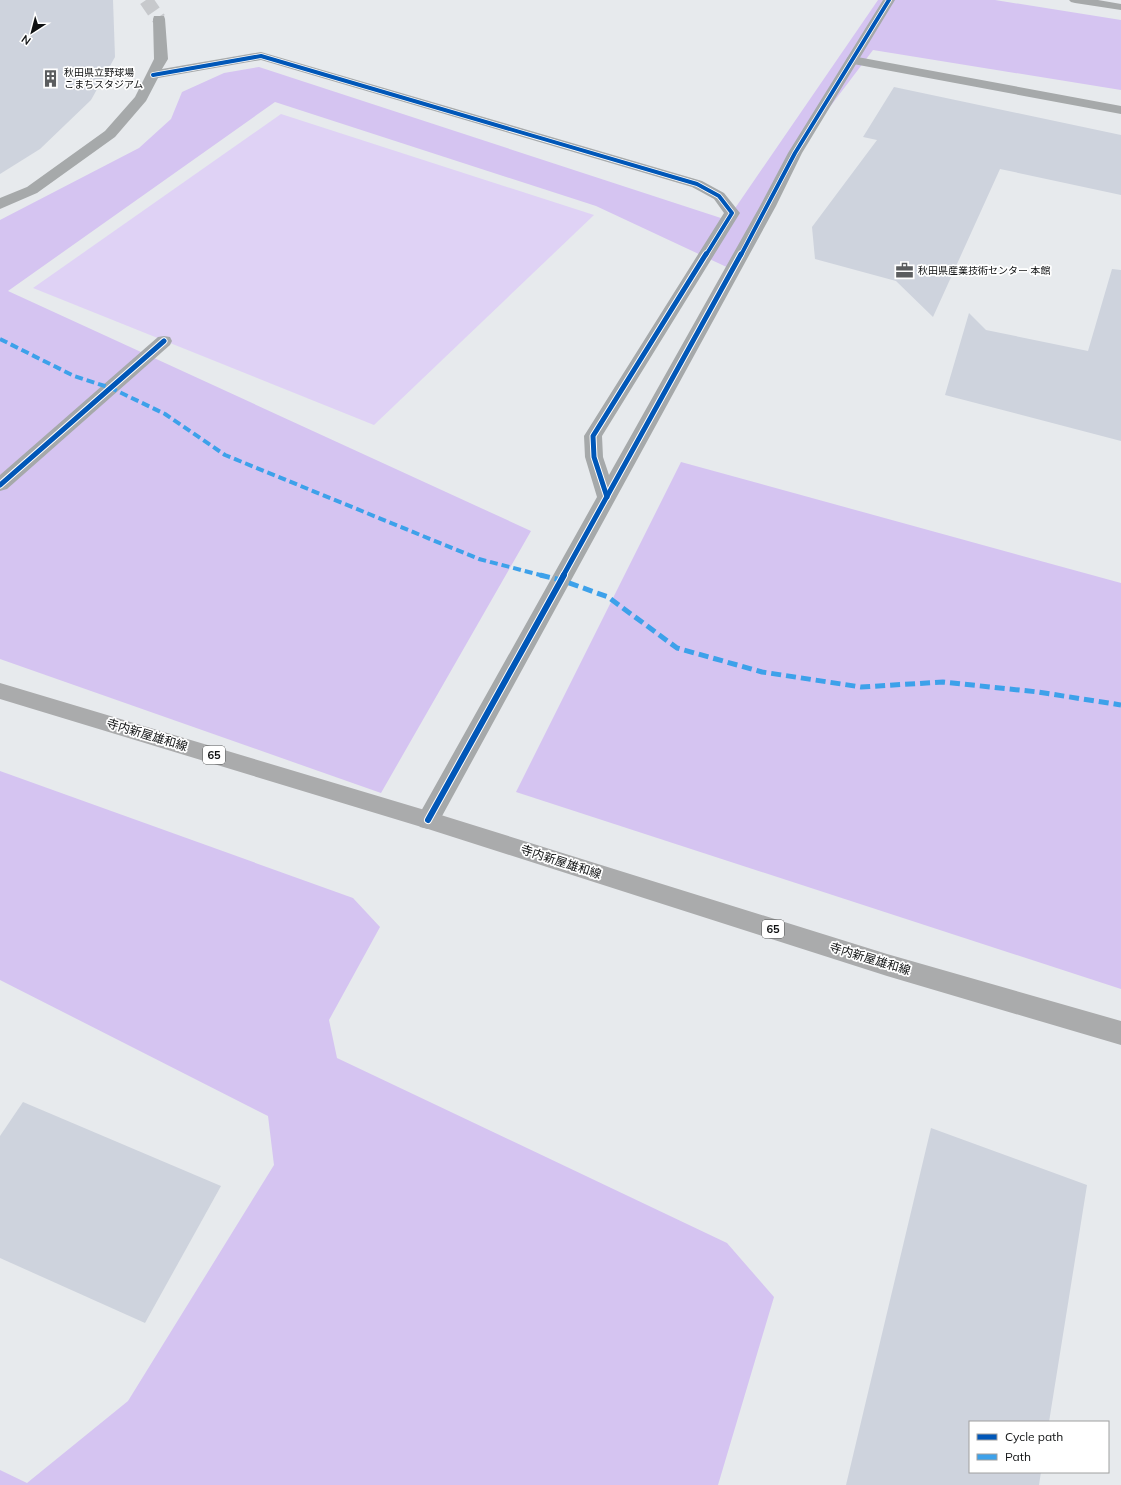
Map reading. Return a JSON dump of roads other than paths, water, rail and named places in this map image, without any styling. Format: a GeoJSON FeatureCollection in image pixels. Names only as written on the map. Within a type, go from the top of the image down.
{"type":"FeatureCollection","features":[{"type":"Feature","properties":{"kind":"main road","name":"寺内新屋雄和線"},"geometry":{"type":"LineString","coordinates":[[0,691],[428,820],[879,963],[1121,1033]]}},
{"type":"Feature","properties":{"kind":"street"},"geometry":{"type":"LineString","coordinates":[[428,820],[768,206],[795,153],[889,0]]}},
{"type":"Feature","properties":{"kind":"street"},"geometry":{"type":"LineString","coordinates":[[0,204],[32,190],[110,134],[141,98],[161,59],[159,19]]}},
{"type":"Feature","properties":{"kind":"street"},"geometry":{"type":"LineString","coordinates":[[153,75],[261,56],[697,184],[719,196],[732,213],[593,436],[594,457],[607,497]]}},
{"type":"Feature","properties":{"kind":"street"},"geometry":{"type":"LineString","coordinates":[[0,485],[164,341]]}},
{"type":"Feature","properties":{"kind":"lane"},"geometry":{"type":"LineString","coordinates":[[1075,0],[1121,7]]}},
{"type":"Feature","properties":{"kind":"lane"},"geometry":{"type":"LineString","coordinates":[[852,60],[1121,110]]}},
{"type":"Feature","properties":{"kind":"tunnel"},"geometry":{"type":"LineString","coordinates":[[146,0],[159,19]]}},
{"type":"Feature","properties":{"kind":"place","name":"秋田県立野球場 こまちスタジアム"},"geometry":{"type":"Point","coordinates":[51,78]}},
{"type":"Feature","properties":{"kind":"place","name":"秋田県産業技術センター 本館"},"geometry":{"type":"Point","coordinates":[905,270]}}]}
